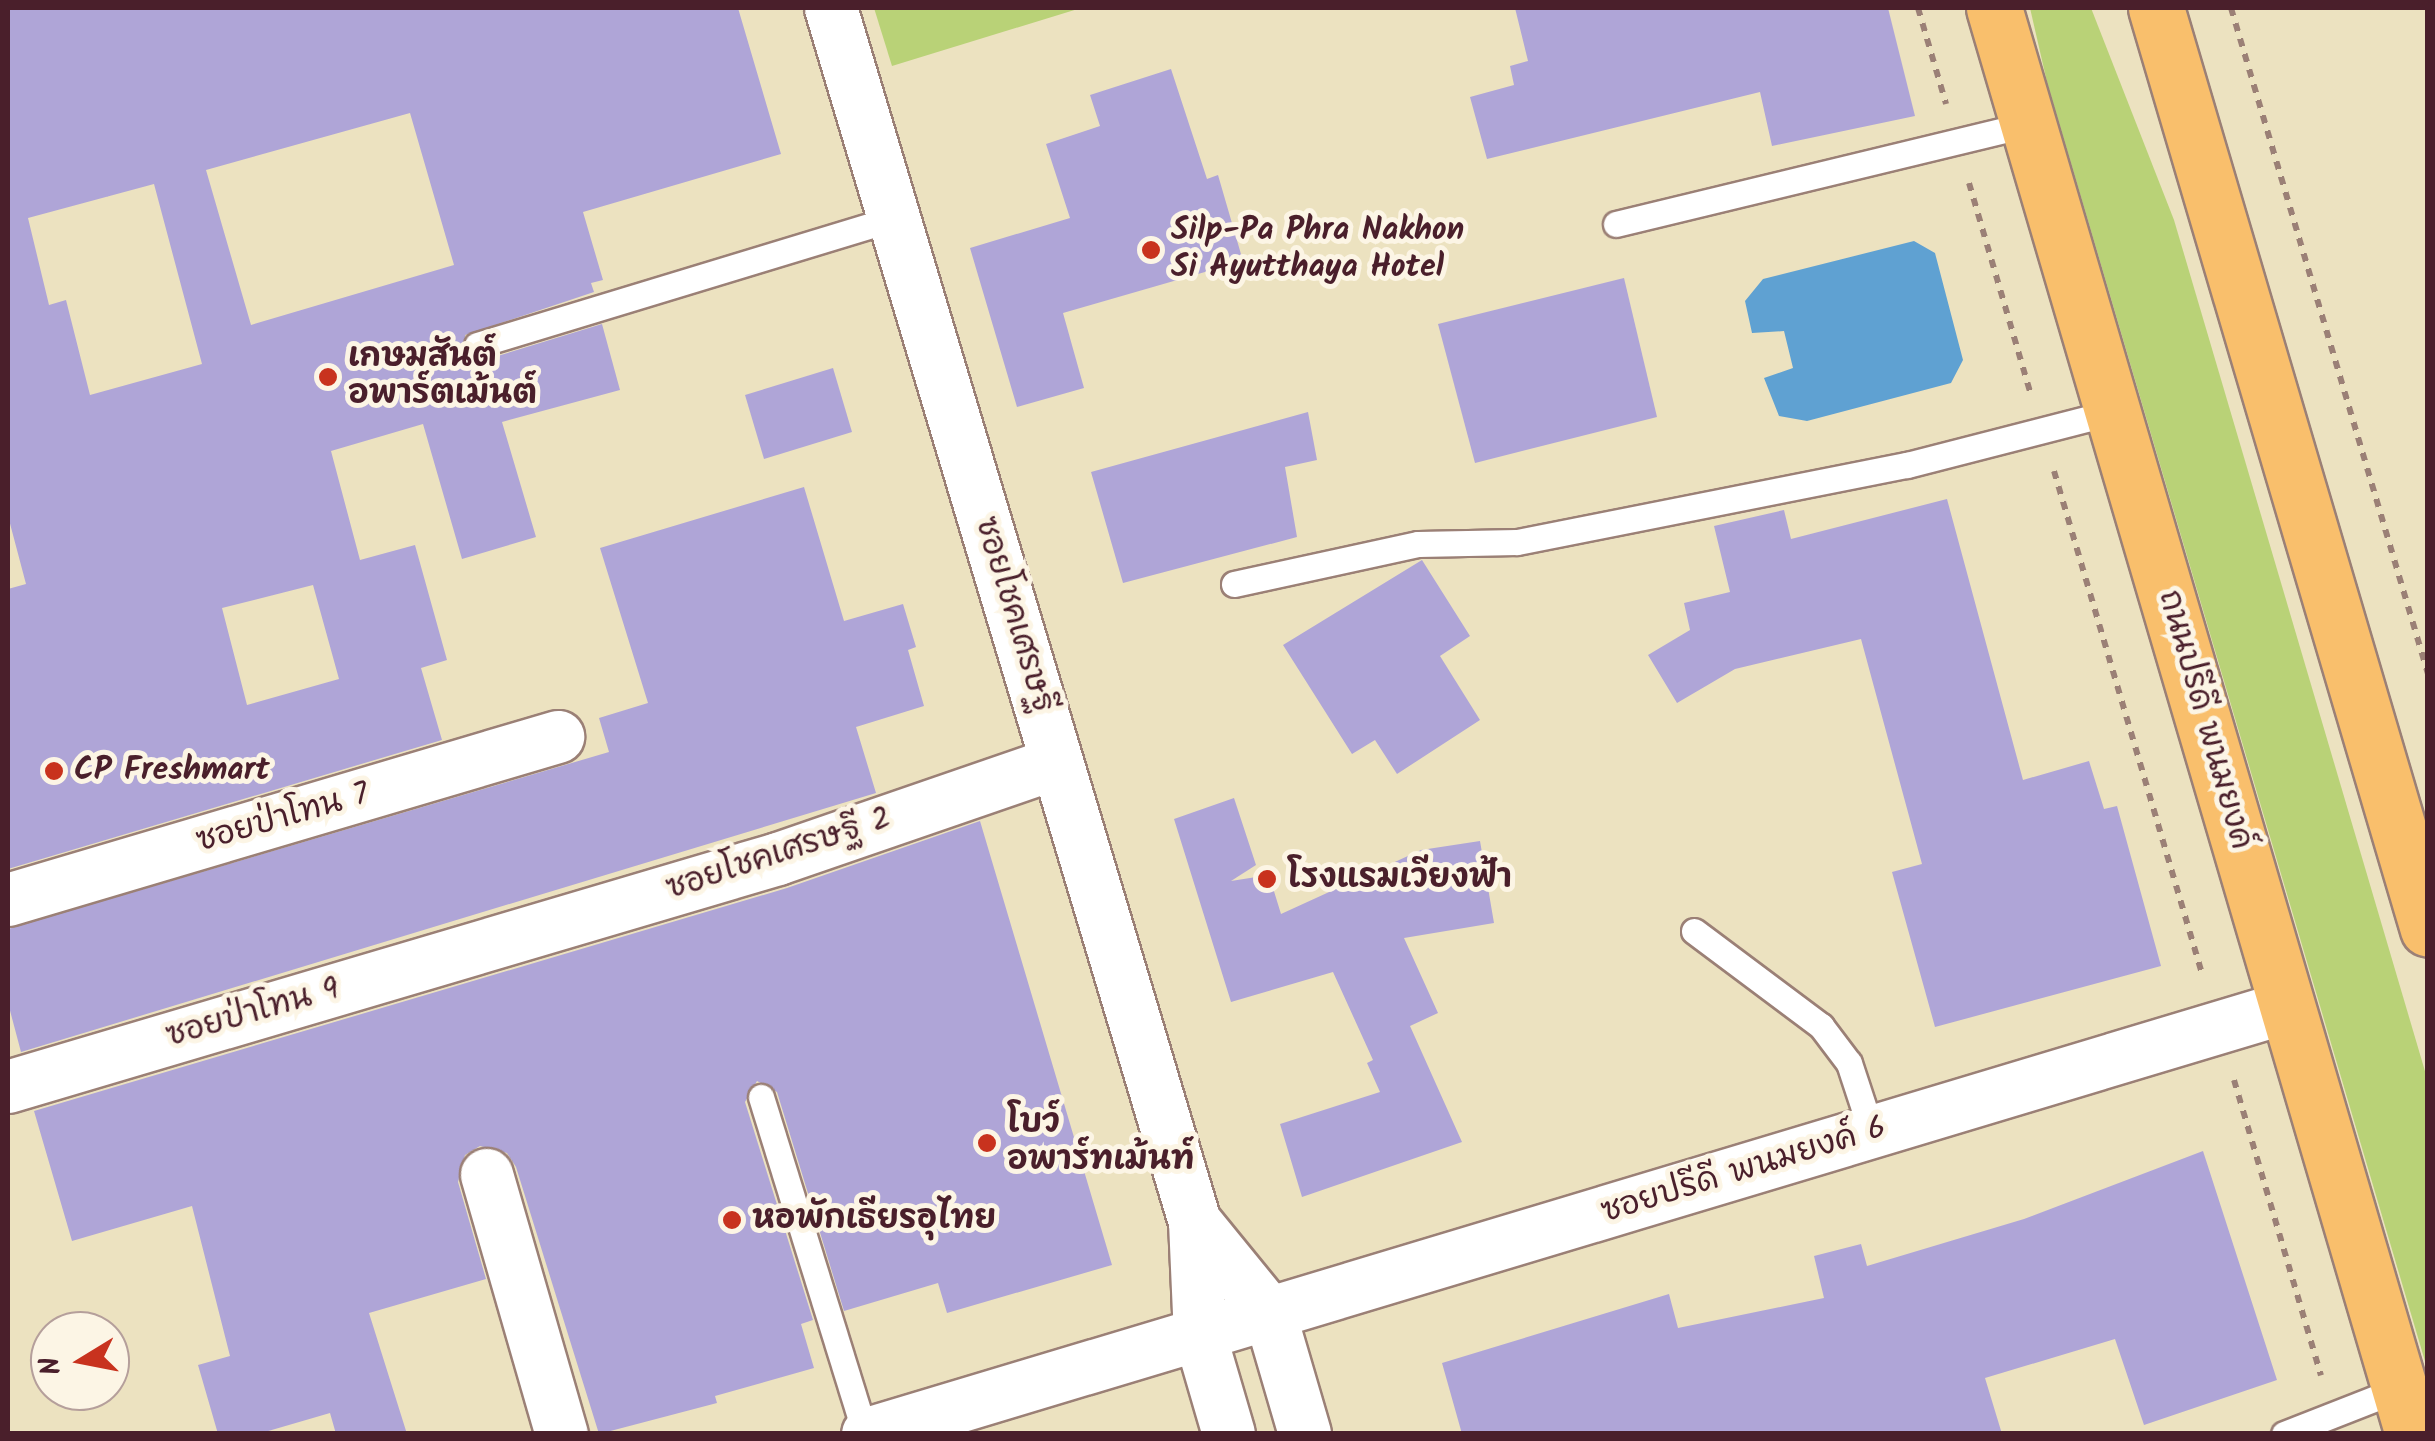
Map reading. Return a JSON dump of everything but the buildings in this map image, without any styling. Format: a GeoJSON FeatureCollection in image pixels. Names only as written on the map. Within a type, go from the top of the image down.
{"type":"FeatureCollection","features":[{"type":"Feature","properties":{"kind":"main road","name":"ถนนปรีดี พนมยงค์"},"geometry":{"type":"LineString","coordinates":[[1994,8],[2406,1411]]}},
{"type":"Feature","properties":{"kind":"main road"},"geometry":{"type":"LineString","coordinates":[[2156,8],[2428,928]]}},
{"type":"Feature","properties":{"kind":"street","name":"ซอยโชคเศรษฐี"},"geometry":{"type":"LineString","coordinates":[[831,8],[1195,1222],[1200,1335],[1229,1434]]}},
{"type":"Feature","properties":{"kind":"street","name":"ซอยป่าโทน 7"},"geometry":{"type":"LineString","coordinates":[[8,900],[558,737]]}},
{"type":"Feature","properties":{"kind":"street","name":"ซอยโชคเศรษฐี 2"},"geometry":{"type":"LineString","coordinates":[[498,942],[778,858],[1058,762]]}},
{"type":"Feature","properties":{"kind":"street","name":"ซอยป่าโทน 9"},"geometry":{"type":"LineString","coordinates":[[8,1087],[498,942]]}},
{"type":"Feature","properties":{"kind":"street","name":"ซอยปรีดี พนมยงค์ 6"},"geometry":{"type":"LineString","coordinates":[[866,1434],[2288,1007]]}},
{"type":"Feature","properties":{"kind":"street"},"geometry":{"type":"LineString","coordinates":[[486,1175],[562,1434]]}},
{"type":"Feature","properties":{"kind":"street","name":"ซอยโชคเศรษฐี"},"geometry":{"type":"LineString","coordinates":[[1195,1222],[1270,1314],[1305,1434]]}},
{"type":"Feature","properties":{"kind":"lane"},"geometry":{"type":"LineString","coordinates":[[1616,224],[2029,124]]}},
{"type":"Feature","properties":{"kind":"lane"},"geometry":{"type":"LineString","coordinates":[[477,345],[894,218]]}},
{"type":"Feature","properties":{"kind":"lane"},"geometry":{"type":"LineString","coordinates":[[1234,584],[1418,544],[1518,542],[1907,465],[2114,412]]}},
{"type":"Feature","properties":{"kind":"lane"},"geometry":{"type":"LineString","coordinates":[[1694,931],[1821,1026],[1849,1062],[1872,1133]]}},
{"type":"Feature","properties":{"kind":"lane"},"geometry":{"type":"LineString","coordinates":[[761,1097],[866,1434]]}},
{"type":"Feature","properties":{"kind":"lane"},"geometry":{"type":"LineString","coordinates":[[2284,1434],[2332,1415],[2406,1411]]}},
{"type":"Feature","properties":{"kind":"path"},"geometry":{"type":"LineString","coordinates":[[1918,8],[2332,1415]]}},
{"type":"Feature","properties":{"kind":"path"},"geometry":{"type":"LineString","coordinates":[[2230,8],[2428,674]]}},
{"type":"Feature","properties":{"kind":"green space"},"geometry":{"type":"Polygon","coordinates":[[[874,8],[1081,8],[892,66],[874,8]]]}},
{"type":"Feature","properties":{"kind":"green space"},"geometry":{"type":"Polygon","coordinates":[[[2030,8],[2091,8],[2174,220],[2427,1078],[2427,1368],[2047,82],[2030,8]]]}},
{"type":"Feature","properties":{"kind":"water"},"geometry":{"type":"Polygon","coordinates":[[[1914,241],[1935,253],[1963,360],[1951,383],[1807,421],[1779,416],[1764,378],[1793,368],[1784,331],[1752,333],[1745,301],[1763,279],[1914,241]]]}},
{"type":"Feature","properties":{"kind":"place","name":"Silp-Pa Phra Nakhon Si Ayutthaya Hotel"},"geometry":{"type":"Point","coordinates":[1151,250]}},
{"type":"Feature","properties":{"kind":"place","name":"เกษมสันต์ อพาร์ตเม้นต์"},"geometry":{"type":"Point","coordinates":[328,377]}},
{"type":"Feature","properties":{"kind":"place","name":"CP Freshmart"},"geometry":{"type":"Point","coordinates":[54,771]}},
{"type":"Feature","properties":{"kind":"place","name":"โรงแรมเวียงฟ้า"},"geometry":{"type":"Point","coordinates":[1267,879]}},
{"type":"Feature","properties":{"kind":"place","name":"โบว์ อพาร์ทเม้นท์"},"geometry":{"type":"Point","coordinates":[987,1143]}},
{"type":"Feature","properties":{"kind":"place","name":"หอพักเธียรอุไทย"},"geometry":{"type":"Point","coordinates":[732,1220]}}]}
